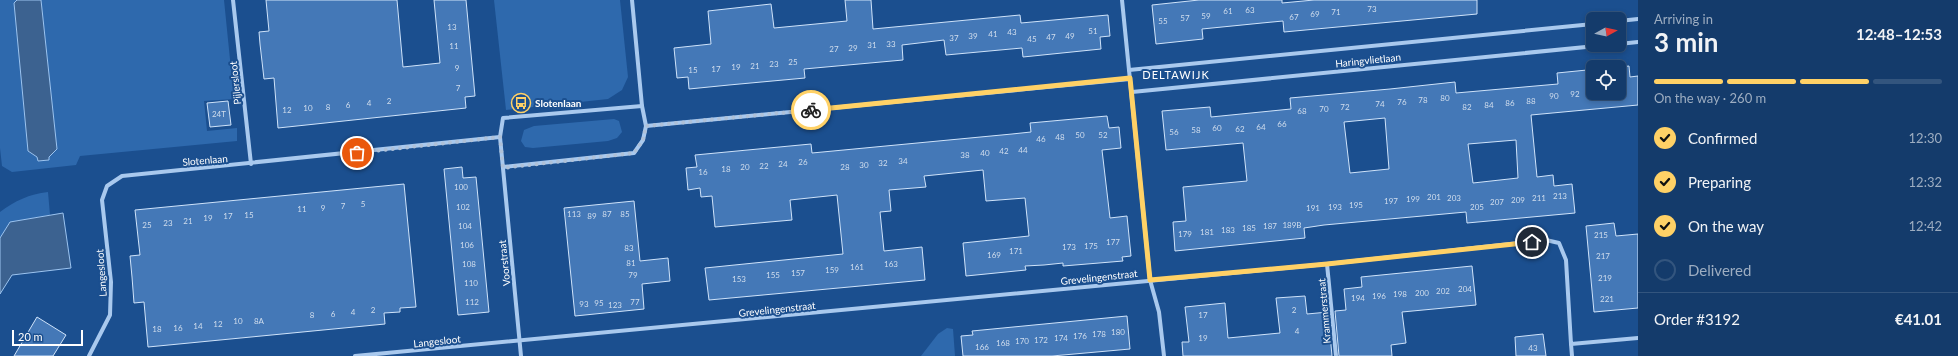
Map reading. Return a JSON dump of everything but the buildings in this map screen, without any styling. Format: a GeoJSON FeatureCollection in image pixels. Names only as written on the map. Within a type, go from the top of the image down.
{"type":"FeatureCollection","features":[{"type":"Feature","properties":{"kind":"street","name":"Pijlersloot"},"geometry":{"type":"LineString","coordinates":[[234,0],[251,164]]}},
{"type":"Feature","properties":{"kind":"street"},"geometry":{"type":"LineString","coordinates":[[503,168],[634,153],[643,140],[646,126],[642,106],[632,0]]}},
{"type":"Feature","properties":{"kind":"street"},"geometry":{"type":"LineString","coordinates":[[1122,0],[1150,280],[1159,312],[1164,356]]}},
{"type":"Feature","properties":{"kind":"street"},"geometry":{"type":"LineString","coordinates":[[1626,21],[1638,20]]}},
{"type":"Feature","properties":{"kind":"street","name":"Haringvlietlaan"},"geometry":{"type":"LineString","coordinates":[[1129,70],[1586,25]]}},
{"type":"Feature","properties":{"kind":"street"},"geometry":{"type":"LineString","coordinates":[[1626,43],[1638,42]]}},
{"type":"Feature","properties":{"kind":"street","name":"Haringvlietlaan"},"geometry":{"type":"LineString","coordinates":[[1132,92],[1586,47]]}},
{"type":"Feature","properties":{"kind":"street"},"geometry":{"type":"LineString","coordinates":[[646,126],[1130,78]]}},
{"type":"Feature","properties":{"kind":"street","name":"Voorstraat"},"geometry":{"type":"LineString","coordinates":[[521,356],[500,137],[503,118],[642,106]]}},
{"type":"Feature","properties":{"kind":"street","name":"Slotenlaan"},"geometry":{"type":"LineString","coordinates":[[106,186],[122,176],[251,164],[500,137]]}},
{"type":"Feature","properties":{"kind":"street","name":"Langesloot"},"geometry":{"type":"LineString","coordinates":[[89,356],[110,315],[111,282],[102,200],[106,186]]}},
{"type":"Feature","properties":{"kind":"street","name":"Grevelingenstraat"},"geometry":{"type":"LineString","coordinates":[[520,340],[682,326],[1327,264],[1546,240],[1559,243],[1566,260],[1571,344]]}},
{"type":"Feature","properties":{"kind":"street","name":"Krammerstraat"},"geometry":{"type":"LineString","coordinates":[[1327,264],[1336,356]]}},
{"type":"Feature","properties":{"kind":"street"},"geometry":{"type":"LineString","coordinates":[[1572,356],[1571,344],[1638,338]]}},
{"type":"Feature","properties":{"kind":"street","name":"Langesloot"},"geometry":{"type":"LineString","coordinates":[[355,356],[520,340]]}},
{"type":"Feature","properties":{"kind":"shaded area"},"geometry":{"type":"Polygon","coordinates":[[[0,0],[17,0],[14,3],[28,151],[37,157],[38,161],[48,160],[57,149],[41,0],[224,0],[234,99],[204,101],[207,131],[237,128],[237,141],[80,156],[76,165],[12,172],[2,166],[0,148],[0,0]]]}},
{"type":"Feature","properties":{"kind":"shaded area"},"geometry":{"type":"Polygon","coordinates":[[[17,0],[41,0],[57,149],[49,157],[49,160],[38,161],[37,157],[28,151],[14,3],[17,0]]]}},
{"type":"Feature","properties":{"kind":"shaded area"},"geometry":{"type":"Polygon","coordinates":[[[494,0],[620,0],[628,77],[622,90],[608,99],[506,110],[494,0]]]}},
{"type":"Feature","properties":{"kind":"shaded area"},"geometry":{"type":"Polygon","coordinates":[[[614,119],[619,121],[622,132],[617,138],[608,141],[533,148],[525,147],[521,141],[524,130],[534,126],[614,119]]]}},
{"type":"Feature","properties":{"kind":"shaded area"},"geometry":{"type":"Polygon","coordinates":[[[48,192],[50,215],[10,222],[0,238],[0,212],[22,199],[35,194],[48,192]]]}},
{"type":"Feature","properties":{"kind":"shaded area"},"geometry":{"type":"Polygon","coordinates":[[[63,213],[71,268],[12,275],[0,294],[0,238],[10,222],[63,213]]]}},
{"type":"Feature","properties":{"kind":"shaded area"},"geometry":{"type":"Polygon","coordinates":[[[947,328],[953,329],[955,356],[921,356],[938,334],[947,328]]]}},
{"type":"Feature","properties":{"kind":"way so far"},"geometry":{"type":"LineString","coordinates":[[357,153],[500,137],[503,168],[634,153],[643,140],[646,126],[811,110]]}},
{"type":"Feature","properties":{"kind":"place","name":"Slotenlaan"},"geometry":{"type":"Point","coordinates":[521,103]}},
{"type":"Feature","properties":{"kind":"district","name":"DELTAWIJK"},"geometry":{"type":"Point","coordinates":[1176,74]}},
{"type":"Feature","properties":{"kind":"route"},"geometry":{"type":"LineString","coordinates":[[811,110],[1130,78],[1150,280],[1488,248],[1532,242]]}}]}
